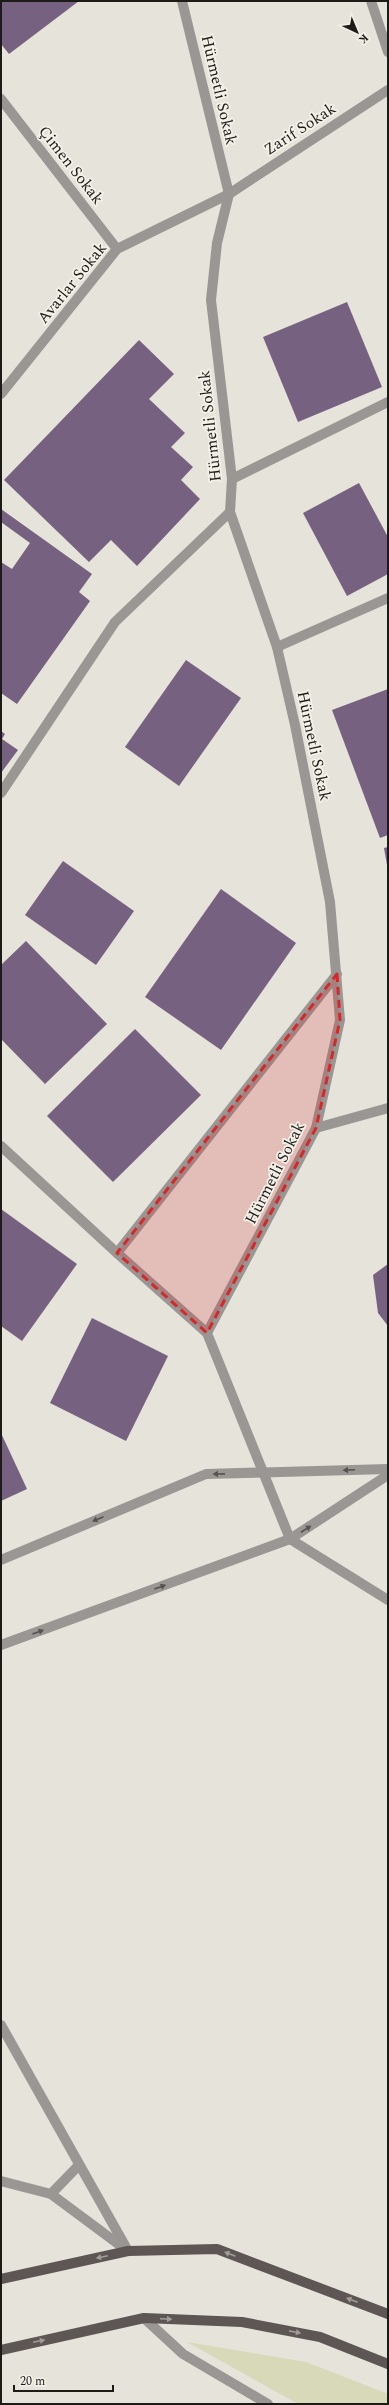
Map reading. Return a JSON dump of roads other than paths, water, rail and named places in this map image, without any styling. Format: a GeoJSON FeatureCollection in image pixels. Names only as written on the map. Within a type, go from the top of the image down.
{"type":"FeatureCollection","features":[{"type":"Feature","properties":{"kind":"main road"},"geometry":{"type":"LineString","coordinates":[[1,2279],[128,2251],[217,2249],[388,2314]]}},
{"type":"Feature","properties":{"kind":"main road"},"geometry":{"type":"LineString","coordinates":[[1,2350],[144,2318],[250,2323],[320,2337],[388,2364]]}},
{"type":"Feature","properties":{"kind":"street","name":"Hürmetli Sokak"},"geometry":{"type":"LineString","coordinates":[[182,1],[228,194],[218,243],[211,300],[232,479],[230,512],[277,647],[330,902],[340,1020],[316,1128],[207,1333]]}},
{"type":"Feature","properties":{"kind":"street"},"geometry":{"type":"LineString","coordinates":[[371,1],[388,52]]}},
{"type":"Feature","properties":{"kind":"street","name":"Zarif Sokak"},"geometry":{"type":"LineString","coordinates":[[228,194],[388,90]]}},
{"type":"Feature","properties":{"kind":"street","name":"Çimen Sokak"},"geometry":{"type":"LineString","coordinates":[[1,100],[117,249]]}},
{"type":"Feature","properties":{"kind":"street","name":"Avarlar Sokak"},"geometry":{"type":"LineString","coordinates":[[1,394],[117,249],[228,194]]}},
{"type":"Feature","properties":{"kind":"street"},"geometry":{"type":"LineString","coordinates":[[232,479],[388,402]]}},
{"type":"Feature","properties":{"kind":"street"},"geometry":{"type":"LineString","coordinates":[[1,793],[115,622],[230,512]]}},
{"type":"Feature","properties":{"kind":"street"},"geometry":{"type":"LineString","coordinates":[[277,647],[388,598]]}},
{"type":"Feature","properties":{"kind":"street"},"geometry":{"type":"LineString","coordinates":[[117,1253],[337,974]]}},
{"type":"Feature","properties":{"kind":"street"},"geometry":{"type":"LineString","coordinates":[[316,1128],[388,1108]]}},
{"type":"Feature","properties":{"kind":"street"},"geometry":{"type":"LineString","coordinates":[[1,1146],[117,1253],[207,1333],[290,1539],[388,1600]]}},
{"type":"Feature","properties":{"kind":"street"},"geometry":{"type":"LineString","coordinates":[[1,1560],[206,1474],[388,1469]]}},
{"type":"Feature","properties":{"kind":"street"},"geometry":{"type":"LineString","coordinates":[[1,1646],[290,1539],[388,1475]]}},
{"type":"Feature","properties":{"kind":"street"},"geometry":{"type":"LineString","coordinates":[[1,2025],[128,2251]]}},
{"type":"Feature","properties":{"kind":"street"},"geometry":{"type":"LineString","coordinates":[[51,2194],[79,2165]]}},
{"type":"Feature","properties":{"kind":"street"},"geometry":{"type":"LineString","coordinates":[[1,2181],[51,2194],[128,2251]]}},
{"type":"Feature","properties":{"kind":"street"},"geometry":{"type":"LineString","coordinates":[[144,2318],[183,2354],[268,2404]]}}]}
